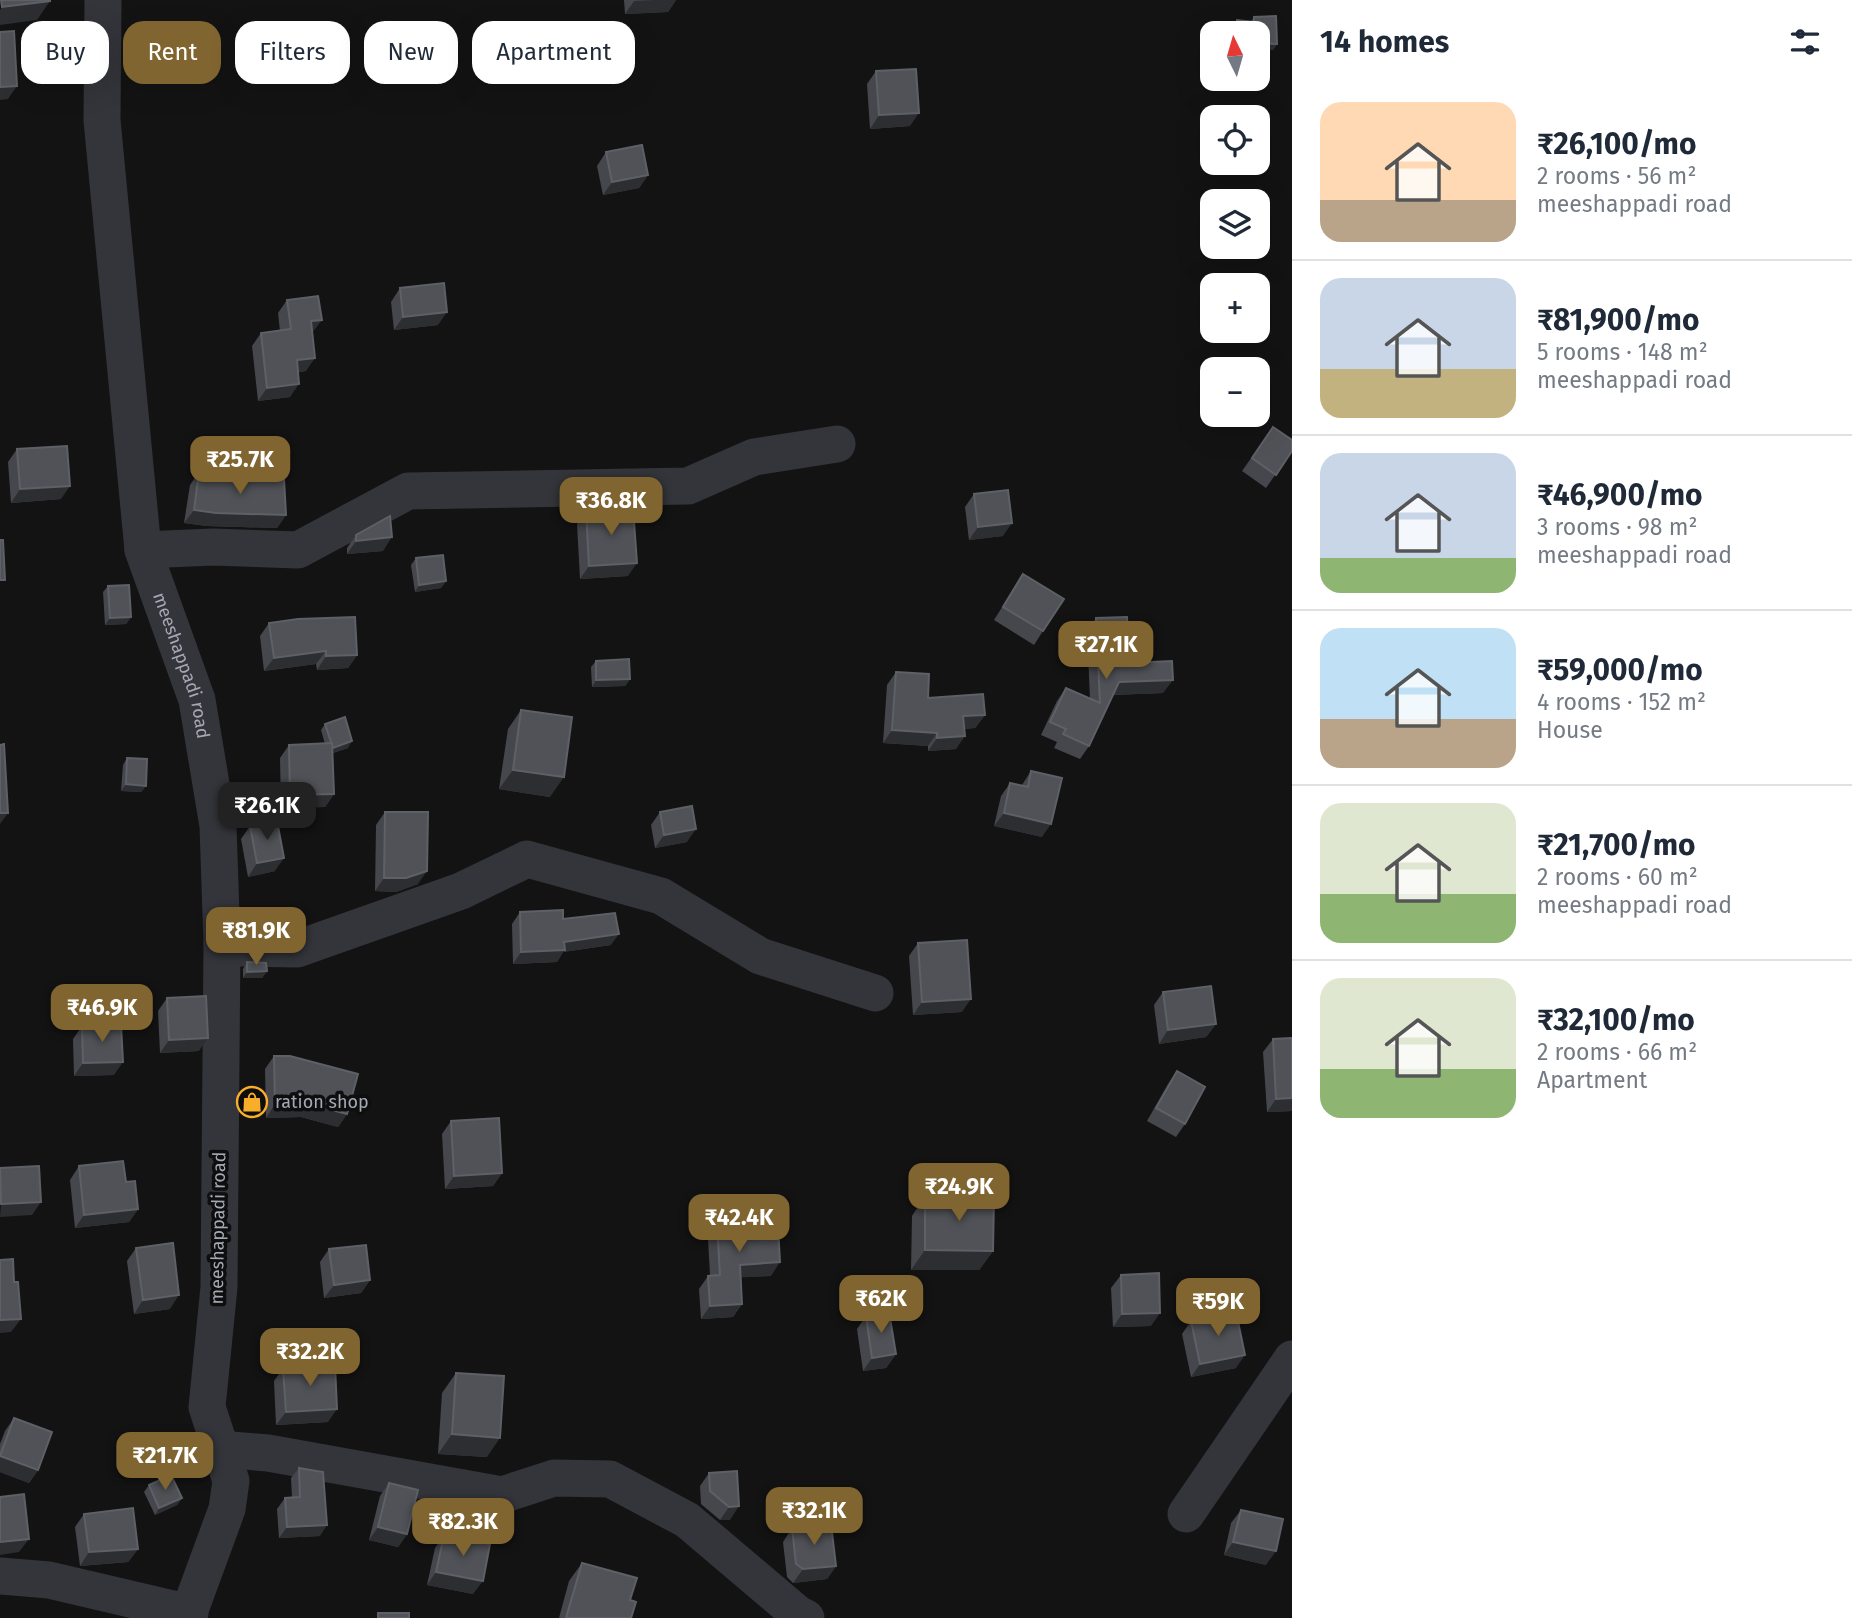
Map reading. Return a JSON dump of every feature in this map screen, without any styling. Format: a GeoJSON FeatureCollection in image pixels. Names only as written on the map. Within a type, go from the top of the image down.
{"type":"FeatureCollection","features":[{"type":"Feature","properties":{"kind":"street","name":"meeshappadi road"},"geometry":{"type":"LineString","coordinates":[[103,0],[102,120],[143,550],[197,700],[218,826],[222,944],[219,1287],[207,1407],[231,1481],[227,1509],[188,1615]]}},
{"type":"Feature","properties":{"kind":"street"},"geometry":{"type":"LineString","coordinates":[[143,550],[213,547],[298,550],[408,491],[688,486],[754,457],[837,444]]}},
{"type":"Feature","properties":{"kind":"street"},"geometry":{"type":"LineString","coordinates":[[222,944],[243,948],[297,949],[461,891],[527,859],[661,896],[760,956],[874,993]]}},
{"type":"Feature","properties":{"kind":"street"},"geometry":{"type":"LineString","coordinates":[[1186,1514],[1292,1359]]}},
{"type":"Feature","properties":{"kind":"street"},"geometry":{"type":"LineString","coordinates":[[220,1449],[268,1453],[502,1495],[554,1478],[610,1479],[687,1520],[806,1618]]}},
{"type":"Feature","properties":{"kind":"street"},"geometry":{"type":"LineString","coordinates":[[0,1576],[49,1580],[188,1615]]}},
{"type":"Feature","properties":{"kind":"building"},"geometry":{"type":"Polygon","coordinates":[[[1,0],[50,0],[50,1],[2,7],[1,0]]]}},
{"type":"Feature","properties":{"kind":"building"},"geometry":{"type":"Polygon","coordinates":[[[1276,16],[1277,44],[1270,44],[1270,21],[1254,21],[1254,17],[1276,16]]]}},
{"type":"Feature","properties":{"kind":"building"},"geometry":{"type":"Polygon","coordinates":[[[14,31],[17,86],[0,87],[0,32],[14,31]]]}},
{"type":"Feature","properties":{"kind":"building"},"geometry":{"type":"Polygon","coordinates":[[[916,69],[919,113],[879,115],[876,71],[916,69]]]}},
{"type":"Feature","properties":{"kind":"building"},"geometry":{"type":"Polygon","coordinates":[[[642,145],[648,175],[612,182],[606,152],[642,145]]]}},
{"type":"Feature","properties":{"kind":"building"},"geometry":{"type":"Polygon","coordinates":[[[444,283],[447,312],[403,317],[400,288],[444,283]]]}},
{"type":"Feature","properties":{"kind":"building"},"geometry":{"type":"Polygon","coordinates":[[[318,296],[322,320],[311,321],[315,358],[297,360],[299,384],[267,388],[261,333],[291,329],[287,300],[318,296]]]}},
{"type":"Feature","properties":{"kind":"building"},"geometry":{"type":"Polygon","coordinates":[[[1273,427],[1292,440],[1292,451],[1276,475],[1252,458],[1273,427]]]}},
{"type":"Feature","properties":{"kind":"building"},"geometry":{"type":"Polygon","coordinates":[[[67,446],[70,486],[20,489],[17,449],[67,446]]]}},
{"type":"Feature","properties":{"kind":"building"},"geometry":{"type":"Polygon","coordinates":[[[199,472],[233,476],[233,482],[284,479],[286,515],[194,510],[199,472]]]}},
{"type":"Feature","properties":{"kind":"building"},"geometry":{"type":"Polygon","coordinates":[[[1008,490],[1012,523],[978,527],[974,494],[1008,490]]]}},
{"type":"Feature","properties":{"kind":"building"},"geometry":{"type":"Polygon","coordinates":[[[633,508],[637,563],[589,566],[586,511],[633,508]]]}},
{"type":"Feature","properties":{"kind":"building"},"geometry":{"type":"Polygon","coordinates":[[[390,516],[392,537],[356,541],[356,535],[390,516]]]}},
{"type":"Feature","properties":{"kind":"building"},"geometry":{"type":"Polygon","coordinates":[[[0,540],[3,540],[5,580],[0,580],[0,540]]]}},
{"type":"Feature","properties":{"kind":"building"},"geometry":{"type":"Polygon","coordinates":[[[443,555],[446,581],[419,585],[416,558],[443,555]]]}},
{"type":"Feature","properties":{"kind":"building"},"geometry":{"type":"Polygon","coordinates":[[[1023,574],[1064,599],[1043,631],[1003,607],[1023,574]]]}},
{"type":"Feature","properties":{"kind":"building"},"geometry":{"type":"Polygon","coordinates":[[[129,585],[131,617],[110,618],[108,586],[129,585]]]}},
{"type":"Feature","properties":{"kind":"building"},"geometry":{"type":"Polygon","coordinates":[[[355,617],[357,655],[326,656],[326,651],[274,658],[269,623],[355,617]]]}},
{"type":"Feature","properties":{"kind":"building"},"geometry":{"type":"Polygon","coordinates":[[[1127,617],[1129,663],[1172,661],[1173,680],[1119,682],[1089,746],[1063,734],[1066,729],[1050,722],[1066,688],[1100,703],[1096,618],[1127,617]]]}},
{"type":"Feature","properties":{"kind":"building"},"geometry":{"type":"Polygon","coordinates":[[[629,659],[630,679],[596,680],[596,661],[629,659]]]}},
{"type":"Feature","properties":{"kind":"building"},"geometry":{"type":"Polygon","coordinates":[[[896,672],[929,674],[928,698],[983,694],[985,715],[963,716],[965,736],[937,738],[937,733],[892,730],[896,672]]]}},
{"type":"Feature","properties":{"kind":"building"},"geometry":{"type":"Polygon","coordinates":[[[521,710],[572,717],[564,777],[513,770],[521,710]]]}},
{"type":"Feature","properties":{"kind":"building"},"geometry":{"type":"Polygon","coordinates":[[[345,717],[352,741],[333,748],[325,724],[345,717]]]}},
{"type":"Feature","properties":{"kind":"building"},"geometry":{"type":"Polygon","coordinates":[[[332,743],[334,794],[290,795],[289,745],[332,743]]]}},
{"type":"Feature","properties":{"kind":"building"},"geometry":{"type":"Polygon","coordinates":[[[4,744],[8,813],[0,813],[0,745],[4,744]]]}},
{"type":"Feature","properties":{"kind":"building"},"geometry":{"type":"Polygon","coordinates":[[[127,758],[147,759],[146,786],[126,784],[127,758]]]}},
{"type":"Feature","properties":{"kind":"building"},"geometry":{"type":"Polygon","coordinates":[[[1031,771],[1062,778],[1051,824],[1004,813],[1010,783],[1028,787],[1031,771]]]}},
{"type":"Feature","properties":{"kind":"building"},"geometry":{"type":"Polygon","coordinates":[[[692,806],[696,829],[664,835],[660,812],[692,806]]]}},
{"type":"Feature","properties":{"kind":"building"},"geometry":{"type":"Polygon","coordinates":[[[385,812],[428,812],[427,871],[406,878],[384,878],[385,812]]]}},
{"type":"Feature","properties":{"kind":"building"},"geometry":{"type":"Polygon","coordinates":[[[277,821],[284,858],[257,863],[250,826],[277,821]]]}},
{"type":"Feature","properties":{"kind":"building"},"geometry":{"type":"Polygon","coordinates":[[[563,910],[563,919],[615,913],[619,934],[564,942],[565,950],[521,952],[520,912],[563,910]]]}},
{"type":"Feature","properties":{"kind":"building"},"geometry":{"type":"Polygon","coordinates":[[[967,940],[971,999],[922,1002],[918,943],[967,940]]]}},
{"type":"Feature","properties":{"kind":"building"},"geometry":{"type":"Polygon","coordinates":[[[247,962],[266,963],[267,971],[247,972],[247,962]]]}},
{"type":"Feature","properties":{"kind":"building"},"geometry":{"type":"Polygon","coordinates":[[[1211,986],[1216,1024],[1168,1030],[1163,992],[1211,986]]]}},
{"type":"Feature","properties":{"kind":"building"},"geometry":{"type":"Polygon","coordinates":[[[206,996],[208,1038],[169,1040],[167,998],[206,996]]]}},
{"type":"Feature","properties":{"kind":"building"},"geometry":{"type":"Polygon","coordinates":[[[121,1025],[123,1062],[83,1063],[82,1026],[121,1025]]]}},
{"type":"Feature","properties":{"kind":"building"},"geometry":{"type":"Polygon","coordinates":[[[1292,1038],[1292,1098],[1276,1099],[1273,1039],[1292,1038]]]}},
{"type":"Feature","properties":{"kind":"building"},"geometry":{"type":"Polygon","coordinates":[[[274,1056],[290,1056],[358,1074],[347,1114],[310,1104],[275,1104],[274,1056]]]}},
{"type":"Feature","properties":{"kind":"building"},"geometry":{"type":"Polygon","coordinates":[[[1177,1071],[1205,1087],[1185,1124],[1156,1108],[1177,1071]]]}},
{"type":"Feature","properties":{"kind":"building"},"geometry":{"type":"Polygon","coordinates":[[[499,1118],[502,1173],[454,1176],[451,1121],[499,1118]]]}},
{"type":"Feature","properties":{"kind":"building"},"geometry":{"type":"Polygon","coordinates":[[[123,1161],[126,1182],[135,1181],[138,1209],[84,1215],[79,1166],[123,1161]]]}},
{"type":"Feature","properties":{"kind":"building"},"geometry":{"type":"Polygon","coordinates":[[[39,1166],[41,1202],[1,1204],[0,1168],[39,1166]]]}},
{"type":"Feature","properties":{"kind":"building"},"geometry":{"type":"Polygon","coordinates":[[[925,1196],[994,1197],[993,1251],[925,1250],[925,1196]]]}},
{"type":"Feature","properties":{"kind":"building"},"geometry":{"type":"Polygon","coordinates":[[[744,1207],[745,1229],[778,1227],[780,1262],[740,1265],[742,1304],[710,1306],[708,1276],[720,1275],[716,1208],[744,1207]]]}},
{"type":"Feature","properties":{"kind":"building"},"geometry":{"type":"Polygon","coordinates":[[[173,1243],[179,1295],[143,1300],[136,1248],[173,1243]]]}},
{"type":"Feature","properties":{"kind":"building"},"geometry":{"type":"Polygon","coordinates":[[[366,1245],[370,1280],[334,1285],[329,1249],[366,1245]]]}},
{"type":"Feature","properties":{"kind":"building"},"geometry":{"type":"Polygon","coordinates":[[[13,1259],[21,1319],[0,1320],[0,1260],[13,1259]]]}},
{"type":"Feature","properties":{"kind":"building"},"geometry":{"type":"Polygon","coordinates":[[[1159,1273],[1160,1313],[1122,1314],[1121,1275],[1159,1273]]]}},
{"type":"Feature","properties":{"kind":"building"},"geometry":{"type":"Polygon","coordinates":[[[889,1312],[896,1354],[872,1358],[866,1316],[889,1312]]]}},
{"type":"Feature","properties":{"kind":"building"},"geometry":{"type":"Polygon","coordinates":[[[1236,1312],[1245,1355],[1200,1364],[1191,1321],[1236,1312]]]}},
{"type":"Feature","properties":{"kind":"building"},"geometry":{"type":"Polygon","coordinates":[[[335,1365],[337,1409],[286,1412],[283,1368],[335,1365]]]}},
{"type":"Feature","properties":{"kind":"building"},"geometry":{"type":"Polygon","coordinates":[[[456,1373],[504,1376],[500,1438],[452,1434],[456,1373]]]}},
{"type":"Feature","properties":{"kind":"building"},"geometry":{"type":"Polygon","coordinates":[[[14,1418],[52,1432],[38,1470],[0,1456],[14,1418]]]}},
{"type":"Feature","properties":{"kind":"building"},"geometry":{"type":"Polygon","coordinates":[[[299,1468],[323,1472],[327,1525],[287,1527],[285,1498],[300,1497],[299,1468]]]}},
{"type":"Feature","properties":{"kind":"building"},"geometry":{"type":"Polygon","coordinates":[[[737,1471],[739,1506],[729,1507],[710,1491],[709,1473],[737,1471]]]}},
{"type":"Feature","properties":{"kind":"building"},"geometry":{"type":"Polygon","coordinates":[[[171,1475],[182,1498],[159,1508],[149,1485],[171,1475]]]}},
{"type":"Feature","properties":{"kind":"building"},"geometry":{"type":"Polygon","coordinates":[[[389,1483],[418,1490],[407,1534],[378,1527],[389,1483]]]}},
{"type":"Feature","properties":{"kind":"building"},"geometry":{"type":"Polygon","coordinates":[[[24,1494],[29,1539],[0,1542],[0,1497],[24,1494]]]}},
{"type":"Feature","properties":{"kind":"building"},"geometry":{"type":"Polygon","coordinates":[[[133,1508],[138,1549],[89,1552],[84,1514],[133,1508]]]}},
{"type":"Feature","properties":{"kind":"building"},"geometry":{"type":"Polygon","coordinates":[[[1241,1510],[1283,1519],[1276,1551],[1233,1542],[1241,1510]]]}},
{"type":"Feature","properties":{"kind":"building"},"geometry":{"type":"Polygon","coordinates":[[[831,1524],[836,1566],[803,1569],[796,1564],[792,1528],[831,1524]]]}},
{"type":"Feature","properties":{"kind":"building"},"geometry":{"type":"Polygon","coordinates":[[[444,1535],[490,1544],[483,1581],[436,1572],[444,1535]]]}},
{"type":"Feature","properties":{"kind":"building"},"geometry":{"type":"Polygon","coordinates":[[[582,1563],[637,1578],[630,1600],[636,1602],[631,1618],[566,1618],[582,1563]]]}},
{"type":"Feature","properties":{"kind":"building"},"geometry":{"type":"Polygon","coordinates":[[[378,1613],[409,1613],[409,1618],[378,1618],[378,1613]]]}},
{"type":"Feature","properties":{"kind":"place","name":"ration shop"},"geometry":{"type":"Point","coordinates":[252,1102]}}]}
